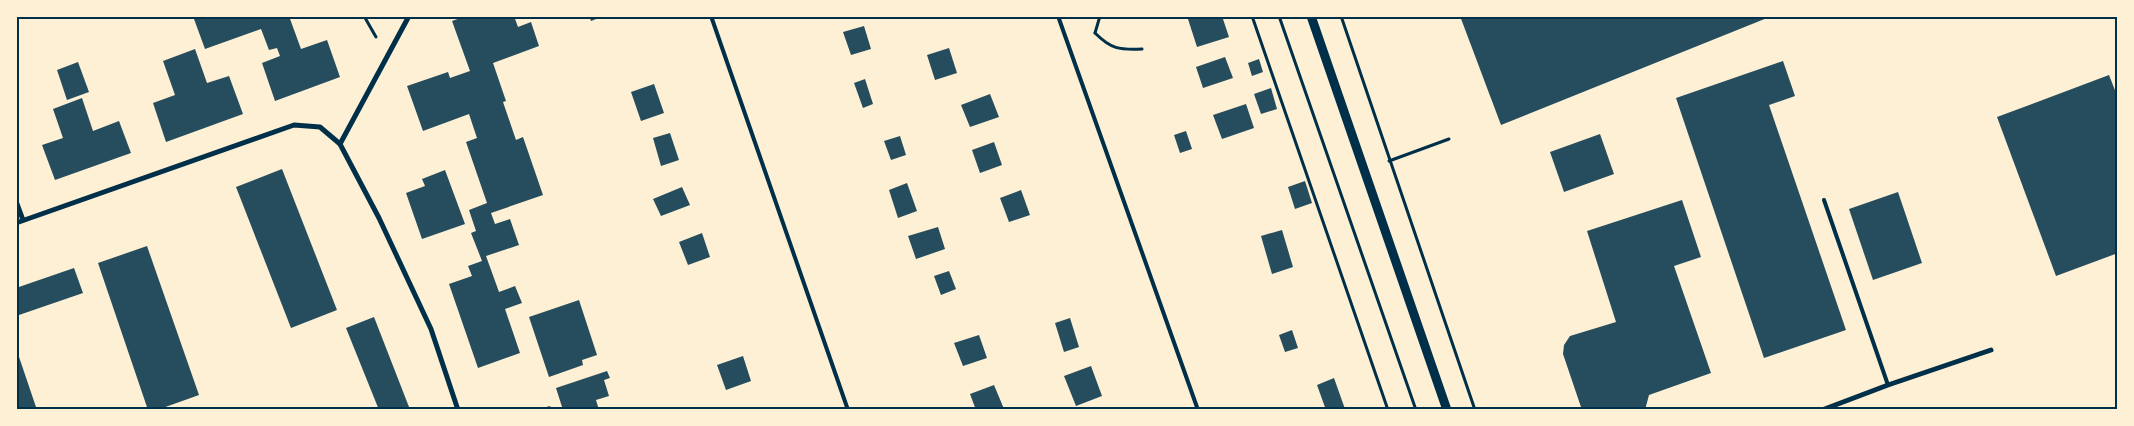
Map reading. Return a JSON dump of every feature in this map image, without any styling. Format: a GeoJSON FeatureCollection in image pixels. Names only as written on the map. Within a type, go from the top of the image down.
{"type":"FeatureCollection","features":[{"type":"Feature","properties":{"kind":"street"},"geometry":{"type":"LineString","coordinates":[[340,144],[409,16]]}},
{"type":"Feature","properties":{"kind":"street"},"geometry":{"type":"LineString","coordinates":[[1311,16],[1446,410]]}},
{"type":"Feature","properties":{"kind":"street"},"geometry":{"type":"LineString","coordinates":[[16,223],[294,125],[320,127],[340,144],[380,218],[431,329],[458,410]]}},
{"type":"Feature","properties":{"kind":"street"},"geometry":{"type":"LineString","coordinates":[[16,201],[23,220]]}},
{"type":"Feature","properties":{"kind":"street"},"geometry":{"type":"LineString","coordinates":[[1822,410],[1991,350]]}},
{"type":"Feature","properties":{"kind":"lane"},"geometry":{"type":"LineString","coordinates":[[711,16],[848,410]]}},
{"type":"Feature","properties":{"kind":"lane"},"geometry":{"type":"LineString","coordinates":[[1058,16],[1198,410]]}},
{"type":"Feature","properties":{"kind":"lane"},"geometry":{"type":"LineString","coordinates":[[1824,200],[1888,385]]}},
{"type":"Feature","properties":{"kind":"path"},"geometry":{"type":"LineString","coordinates":[[1100,16],[1095,33],[1107,45],[1128,50],[1142,49]]}},
{"type":"Feature","properties":{"kind":"path"},"geometry":{"type":"LineString","coordinates":[[1252,16],[1388,410]]}},
{"type":"Feature","properties":{"kind":"path"},"geometry":{"type":"LineString","coordinates":[[1279,16],[1416,410]]}},
{"type":"Feature","properties":{"kind":"path"},"geometry":{"type":"LineString","coordinates":[[1341,16],[1475,410]]}},
{"type":"Feature","properties":{"kind":"path"},"geometry":{"type":"LineString","coordinates":[[1389,161],[1449,139]]}},
{"type":"Feature","properties":{"kind":"building"},"geometry":{"type":"Polygon","coordinates":[[[200,16],[289,16],[301,49],[327,40],[340,77],[275,101],[262,63],[280,56],[277,48],[269,50],[261,29],[205,49],[194,19],[200,16]]]}},
{"type":"Feature","properties":{"kind":"building"},"geometry":{"type":"Polygon","coordinates":[[[466,16],[514,16],[518,27],[531,22],[539,46],[493,63],[506,101],[503,102],[516,140],[523,137],[543,195],[491,213],[495,224],[510,219],[519,245],[486,256],[499,292],[515,286],[522,303],[505,309],[520,353],[478,368],[449,284],[472,276],[468,266],[482,261],[471,233],[476,231],[469,210],[487,203],[466,142],[477,138],[469,114],[423,131],[407,86],[448,72],[450,78],[470,71],[452,21],[466,16]]]}},
{"type":"Feature","properties":{"kind":"building"},"geometry":{"type":"Polygon","coordinates":[[[589,16],[604,16],[591,21],[589,16]]]}},
{"type":"Feature","properties":{"kind":"building"},"geometry":{"type":"Polygon","coordinates":[[[1187,16],[1222,16],[1229,37],[1197,47],[1187,16]]]}},
{"type":"Feature","properties":{"kind":"building"},"geometry":{"type":"Polygon","coordinates":[[[1460,16],[1772,16],[1501,125],[1460,16]]]}},
{"type":"Feature","properties":{"kind":"building"},"geometry":{"type":"Polygon","coordinates":[[[864,26],[871,49],[851,55],[843,32],[864,26]]]}},
{"type":"Feature","properties":{"kind":"building"},"geometry":{"type":"Polygon","coordinates":[[[949,48],[957,73],[935,80],[927,55],[949,48]]]}},
{"type":"Feature","properties":{"kind":"building"},"geometry":{"type":"Polygon","coordinates":[[[195,49],[207,83],[229,76],[243,114],[166,142],[153,103],[175,95],[163,61],[195,49]]]}},
{"type":"Feature","properties":{"kind":"building"},"geometry":{"type":"Polygon","coordinates":[[[1225,57],[1233,78],[1203,88],[1196,67],[1225,57]]]}},
{"type":"Feature","properties":{"kind":"building"},"geometry":{"type":"Polygon","coordinates":[[[1259,59],[1263,72],[1252,76],[1248,63],[1259,59]]]}},
{"type":"Feature","properties":{"kind":"building"},"geometry":{"type":"Polygon","coordinates":[[[1783,61],[1795,96],[1769,105],[1846,330],[1764,358],[1676,98],[1783,61]]]}},
{"type":"Feature","properties":{"kind":"building"},"geometry":{"type":"Polygon","coordinates":[[[78,62],[89,92],[67,100],[57,70],[78,62]]]}},
{"type":"Feature","properties":{"kind":"building"},"geometry":{"type":"Polygon","coordinates":[[[2109,75],[2118,98],[2118,253],[2056,276],[1997,117],[2109,75]]]}},
{"type":"Feature","properties":{"kind":"building"},"geometry":{"type":"Polygon","coordinates":[[[865,79],[873,104],[863,108],[854,83],[865,79]]]}},
{"type":"Feature","properties":{"kind":"building"},"geometry":{"type":"Polygon","coordinates":[[[654,84],[664,113],[641,121],[631,92],[654,84]]]}},
{"type":"Feature","properties":{"kind":"building"},"geometry":{"type":"Polygon","coordinates":[[[1271,88],[1277,109],[1261,114],[1254,94],[1271,88]]]}},
{"type":"Feature","properties":{"kind":"building"},"geometry":{"type":"Polygon","coordinates":[[[990,94],[999,117],[970,127],[961,105],[990,94]]]}},
{"type":"Feature","properties":{"kind":"building"},"geometry":{"type":"Polygon","coordinates":[[[82,98],[93,131],[119,121],[131,153],[55,180],[42,145],[63,138],[53,109],[82,98]]]}},
{"type":"Feature","properties":{"kind":"building"},"geometry":{"type":"Polygon","coordinates":[[[1246,104],[1254,128],[1222,139],[1213,115],[1246,104]]]}},
{"type":"Feature","properties":{"kind":"building"},"geometry":{"type":"Polygon","coordinates":[[[1186,131],[1192,149],[1180,153],[1174,135],[1186,131]]]}},
{"type":"Feature","properties":{"kind":"building"},"geometry":{"type":"Polygon","coordinates":[[[670,133],[679,160],[661,166],[653,138],[670,133]]]}},
{"type":"Feature","properties":{"kind":"building"},"geometry":{"type":"Polygon","coordinates":[[[1600,134],[1614,174],[1564,192],[1550,152],[1600,134]]]}},
{"type":"Feature","properties":{"kind":"building"},"geometry":{"type":"Polygon","coordinates":[[[900,136],[906,155],[891,160],[884,141],[900,136]]]}},
{"type":"Feature","properties":{"kind":"building"},"geometry":{"type":"Polygon","coordinates":[[[994,142],[1002,165],[980,173],[972,150],[994,142]]]}},
{"type":"Feature","properties":{"kind":"building"},"geometry":{"type":"Polygon","coordinates":[[[282,169],[337,310],[291,328],[236,187],[282,169]]]}},
{"type":"Feature","properties":{"kind":"building"},"geometry":{"type":"Polygon","coordinates":[[[445,170],[465,224],[422,239],[406,193],[425,186],[422,179],[445,170]]]}},
{"type":"Feature","properties":{"kind":"building"},"geometry":{"type":"Polygon","coordinates":[[[1305,181],[1312,203],[1295,209],[1288,187],[1305,181]]]}},
{"type":"Feature","properties":{"kind":"building"},"geometry":{"type":"Polygon","coordinates":[[[907,183],[917,211],[898,218],[889,190],[907,183]]]}},
{"type":"Feature","properties":{"kind":"building"},"geometry":{"type":"Polygon","coordinates":[[[682,187],[690,205],[661,216],[653,199],[682,187]]]}},
{"type":"Feature","properties":{"kind":"building"},"geometry":{"type":"Polygon","coordinates":[[[1021,190],[1030,215],[1009,222],[1000,198],[1021,190]]]}},
{"type":"Feature","properties":{"kind":"building"},"geometry":{"type":"Polygon","coordinates":[[[1898,192],[1922,263],[1873,280],[1849,209],[1898,192]]]}},
{"type":"Feature","properties":{"kind":"building"},"geometry":{"type":"Polygon","coordinates":[[[1682,200],[1701,257],[1674,266],[1711,373],[1649,395],[1645,410],[1582,410],[1563,354],[1564,345],[1570,336],[1616,322],[1587,231],[1682,200]]]}},
{"type":"Feature","properties":{"kind":"building"},"geometry":{"type":"Polygon","coordinates":[[[938,227],[945,249],[916,259],[908,236],[938,227]]]}},
{"type":"Feature","properties":{"kind":"building"},"geometry":{"type":"Polygon","coordinates":[[[1282,230],[1293,267],[1272,274],[1261,236],[1282,230]]]}},
{"type":"Feature","properties":{"kind":"building"},"geometry":{"type":"Polygon","coordinates":[[[702,233],[710,257],[688,265],[679,242],[702,233]]]}},
{"type":"Feature","properties":{"kind":"building"},"geometry":{"type":"Polygon","coordinates":[[[147,246],[199,395],[157,410],[148,410],[98,263],[147,246]]]}},
{"type":"Feature","properties":{"kind":"building"},"geometry":{"type":"Polygon","coordinates":[[[74,268],[83,293],[19,315],[16,307],[16,288],[74,268]]]}},
{"type":"Feature","properties":{"kind":"building"},"geometry":{"type":"Polygon","coordinates":[[[949,271],[956,289],[941,295],[934,276],[949,271]]]}},
{"type":"Feature","properties":{"kind":"building"},"geometry":{"type":"Polygon","coordinates":[[[579,300],[597,355],[582,360],[583,365],[549,377],[529,317],[579,300]]]}},
{"type":"Feature","properties":{"kind":"building"},"geometry":{"type":"Polygon","coordinates":[[[374,317],[409,407],[402,410],[379,410],[346,328],[374,317]]]}},
{"type":"Feature","properties":{"kind":"building"},"geometry":{"type":"Polygon","coordinates":[[[1070,318],[1079,347],[1064,352],[1055,323],[1070,318]]]}},
{"type":"Feature","properties":{"kind":"building"},"geometry":{"type":"Polygon","coordinates":[[[1292,330],[1298,348],[1285,352],[1279,335],[1292,330]]]}},
{"type":"Feature","properties":{"kind":"building"},"geometry":{"type":"Polygon","coordinates":[[[979,335],[987,358],[963,366],[954,343],[979,335]]]}},
{"type":"Feature","properties":{"kind":"building"},"geometry":{"type":"Polygon","coordinates":[[[17,351],[37,410],[16,410],[17,351]]]}},
{"type":"Feature","properties":{"kind":"building"},"geometry":{"type":"Polygon","coordinates":[[[743,356],[751,381],[726,390],[717,365],[743,356]]]}},
{"type":"Feature","properties":{"kind":"building"},"geometry":{"type":"Polygon","coordinates":[[[1091,366],[1102,396],[1076,406],[1064,376],[1091,366]]]}},
{"type":"Feature","properties":{"kind":"building"},"geometry":{"type":"Polygon","coordinates":[[[607,371],[610,378],[604,380],[609,396],[596,400],[599,410],[563,410],[556,388],[607,371]]]}},
{"type":"Feature","properties":{"kind":"building"},"geometry":{"type":"Polygon","coordinates":[[[1334,378],[1344,410],[1326,410],[1317,385],[1334,378]]]}},
{"type":"Feature","properties":{"kind":"building"},"geometry":{"type":"Polygon","coordinates":[[[994,385],[1004,409],[976,410],[970,394],[994,385]]]}},
{"type":"Feature","properties":{"kind":"building"},"geometry":{"type":"Polygon","coordinates":[[[550,406],[552,410],[539,410],[539,409],[550,406]]]}}]}
